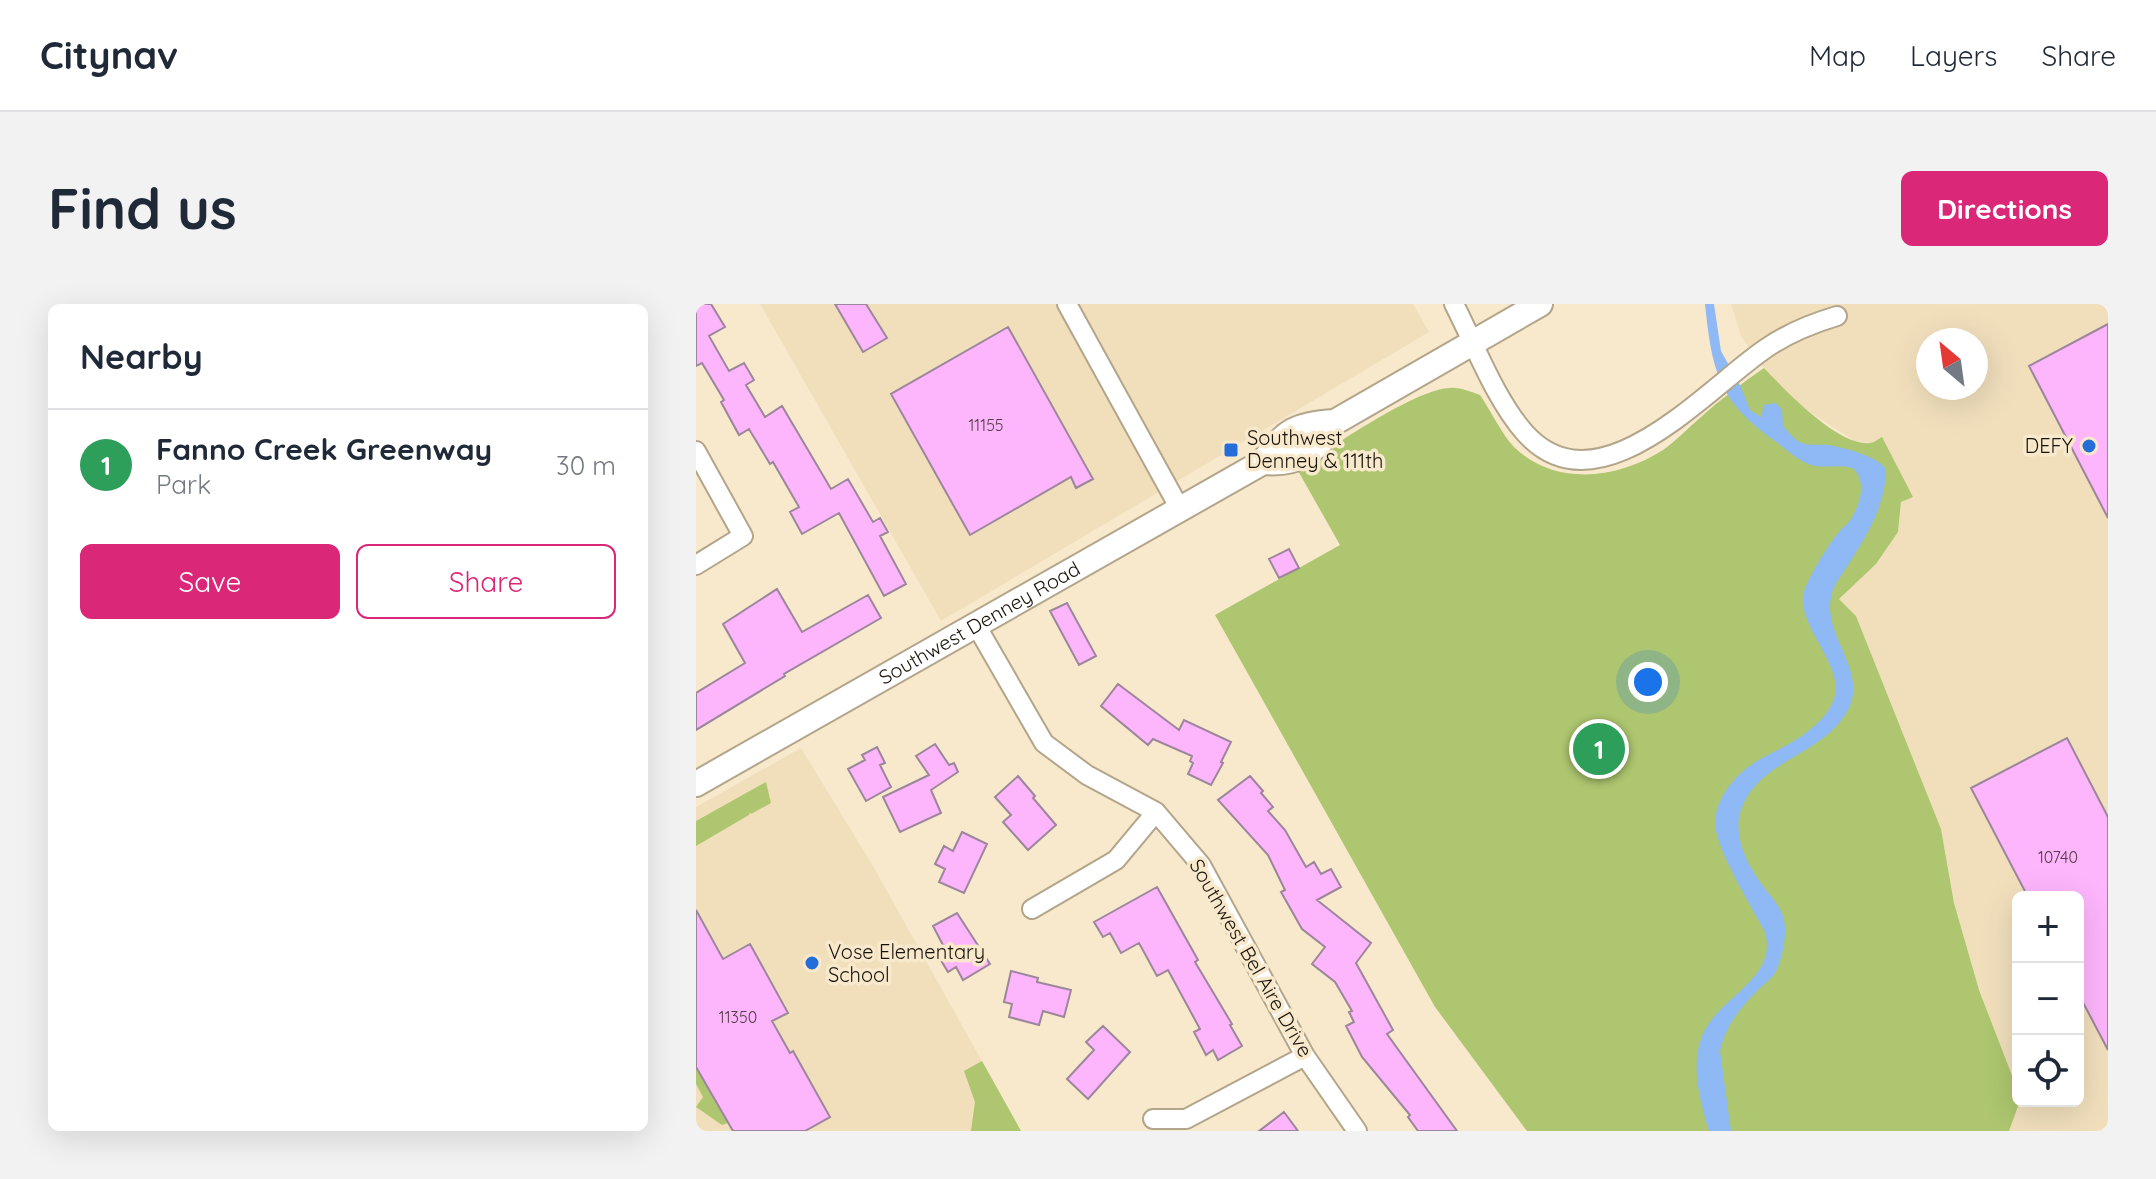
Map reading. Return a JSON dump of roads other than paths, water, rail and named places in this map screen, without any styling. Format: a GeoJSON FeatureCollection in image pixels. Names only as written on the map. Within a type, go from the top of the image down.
{"type":"FeatureCollection","features":[{"type":"Feature","properties":{"kind":"street"},"geometry":{"type":"LineString","coordinates":[[1067,304],[1180,509]]}},
{"type":"Feature","properties":{"kind":"street"},"geometry":{"type":"LineString","coordinates":[[1454,304],[1510,413],[1526,434],[1542,448],[1564,457],[1588,460],[1612,456],[1637,446],[1764,350],[1800,328],[1837,316]]}},
{"type":"Feature","properties":{"kind":"street","name":"Southwest Denney Road"},"geometry":{"type":"LineString","coordinates":[[696,784],[1263,462],[1288,464],[1321,444],[1335,422],[1540,304]]}},
{"type":"Feature","properties":{"kind":"street"},"geometry":{"type":"LineString","coordinates":[[696,451],[743,536],[696,565]]}},
{"type":"Feature","properties":{"kind":"street","name":"Southwest Bel Aire Drive"},"geometry":{"type":"LineString","coordinates":[[976,625],[1044,743],[1087,775],[1156,812],[1201,865],[1305,1056],[1357,1131]]}},
{"type":"Feature","properties":{"kind":"street"},"geometry":{"type":"LineString","coordinates":[[1032,909],[1116,860],[1156,812]]}},
{"type":"Feature","properties":{"kind":"street"},"geometry":{"type":"LineString","coordinates":[[1153,1119],[1186,1119],[1305,1056]]}},
{"type":"Feature","properties":{"kind":"water"},"geometry":{"type":"Polygon","coordinates":[[[1705,304],[1714,304],[1721,351],[1750,410],[1761,417],[1764,405],[1776,403],[1782,410],[1783,426],[1799,442],[1851,450],[1877,461],[1886,470],[1874,520],[1831,597],[1833,625],[1853,680],[1849,708],[1824,737],[1762,779],[1741,810],[1738,828],[1745,855],[1780,909],[1785,931],[1775,973],[1734,1018],[1720,1051],[1731,1131],[1709,1131],[1698,1085],[1698,1050],[1708,1025],[1754,977],[1763,964],[1767,949],[1765,932],[1721,846],[1716,832],[1716,814],[1723,795],[1740,774],[1756,761],[1808,731],[1831,706],[1836,687],[1834,674],[1808,621],[1803,596],[1824,554],[1850,521],[1859,501],[1861,487],[1854,469],[1806,463],[1741,412],[1721,382],[1715,366],[1705,304]]]}},
{"type":"Feature","properties":{"kind":"place","name":"DEFY"},"geometry":{"type":"Point","coordinates":[2089,446]}},
{"type":"Feature","properties":{"kind":"place","name":"Southwest Denney & 111th"},"geometry":{"type":"Point","coordinates":[1231,450]}},
{"type":"Feature","properties":{"kind":"place","name":"Fanno Creek Greenway"},"geometry":{"type":"Point","coordinates":[1599,749]}},
{"type":"Feature","properties":{"kind":"place","name":"Vose Elementary School"},"geometry":{"type":"Point","coordinates":[812,963]}}]}
